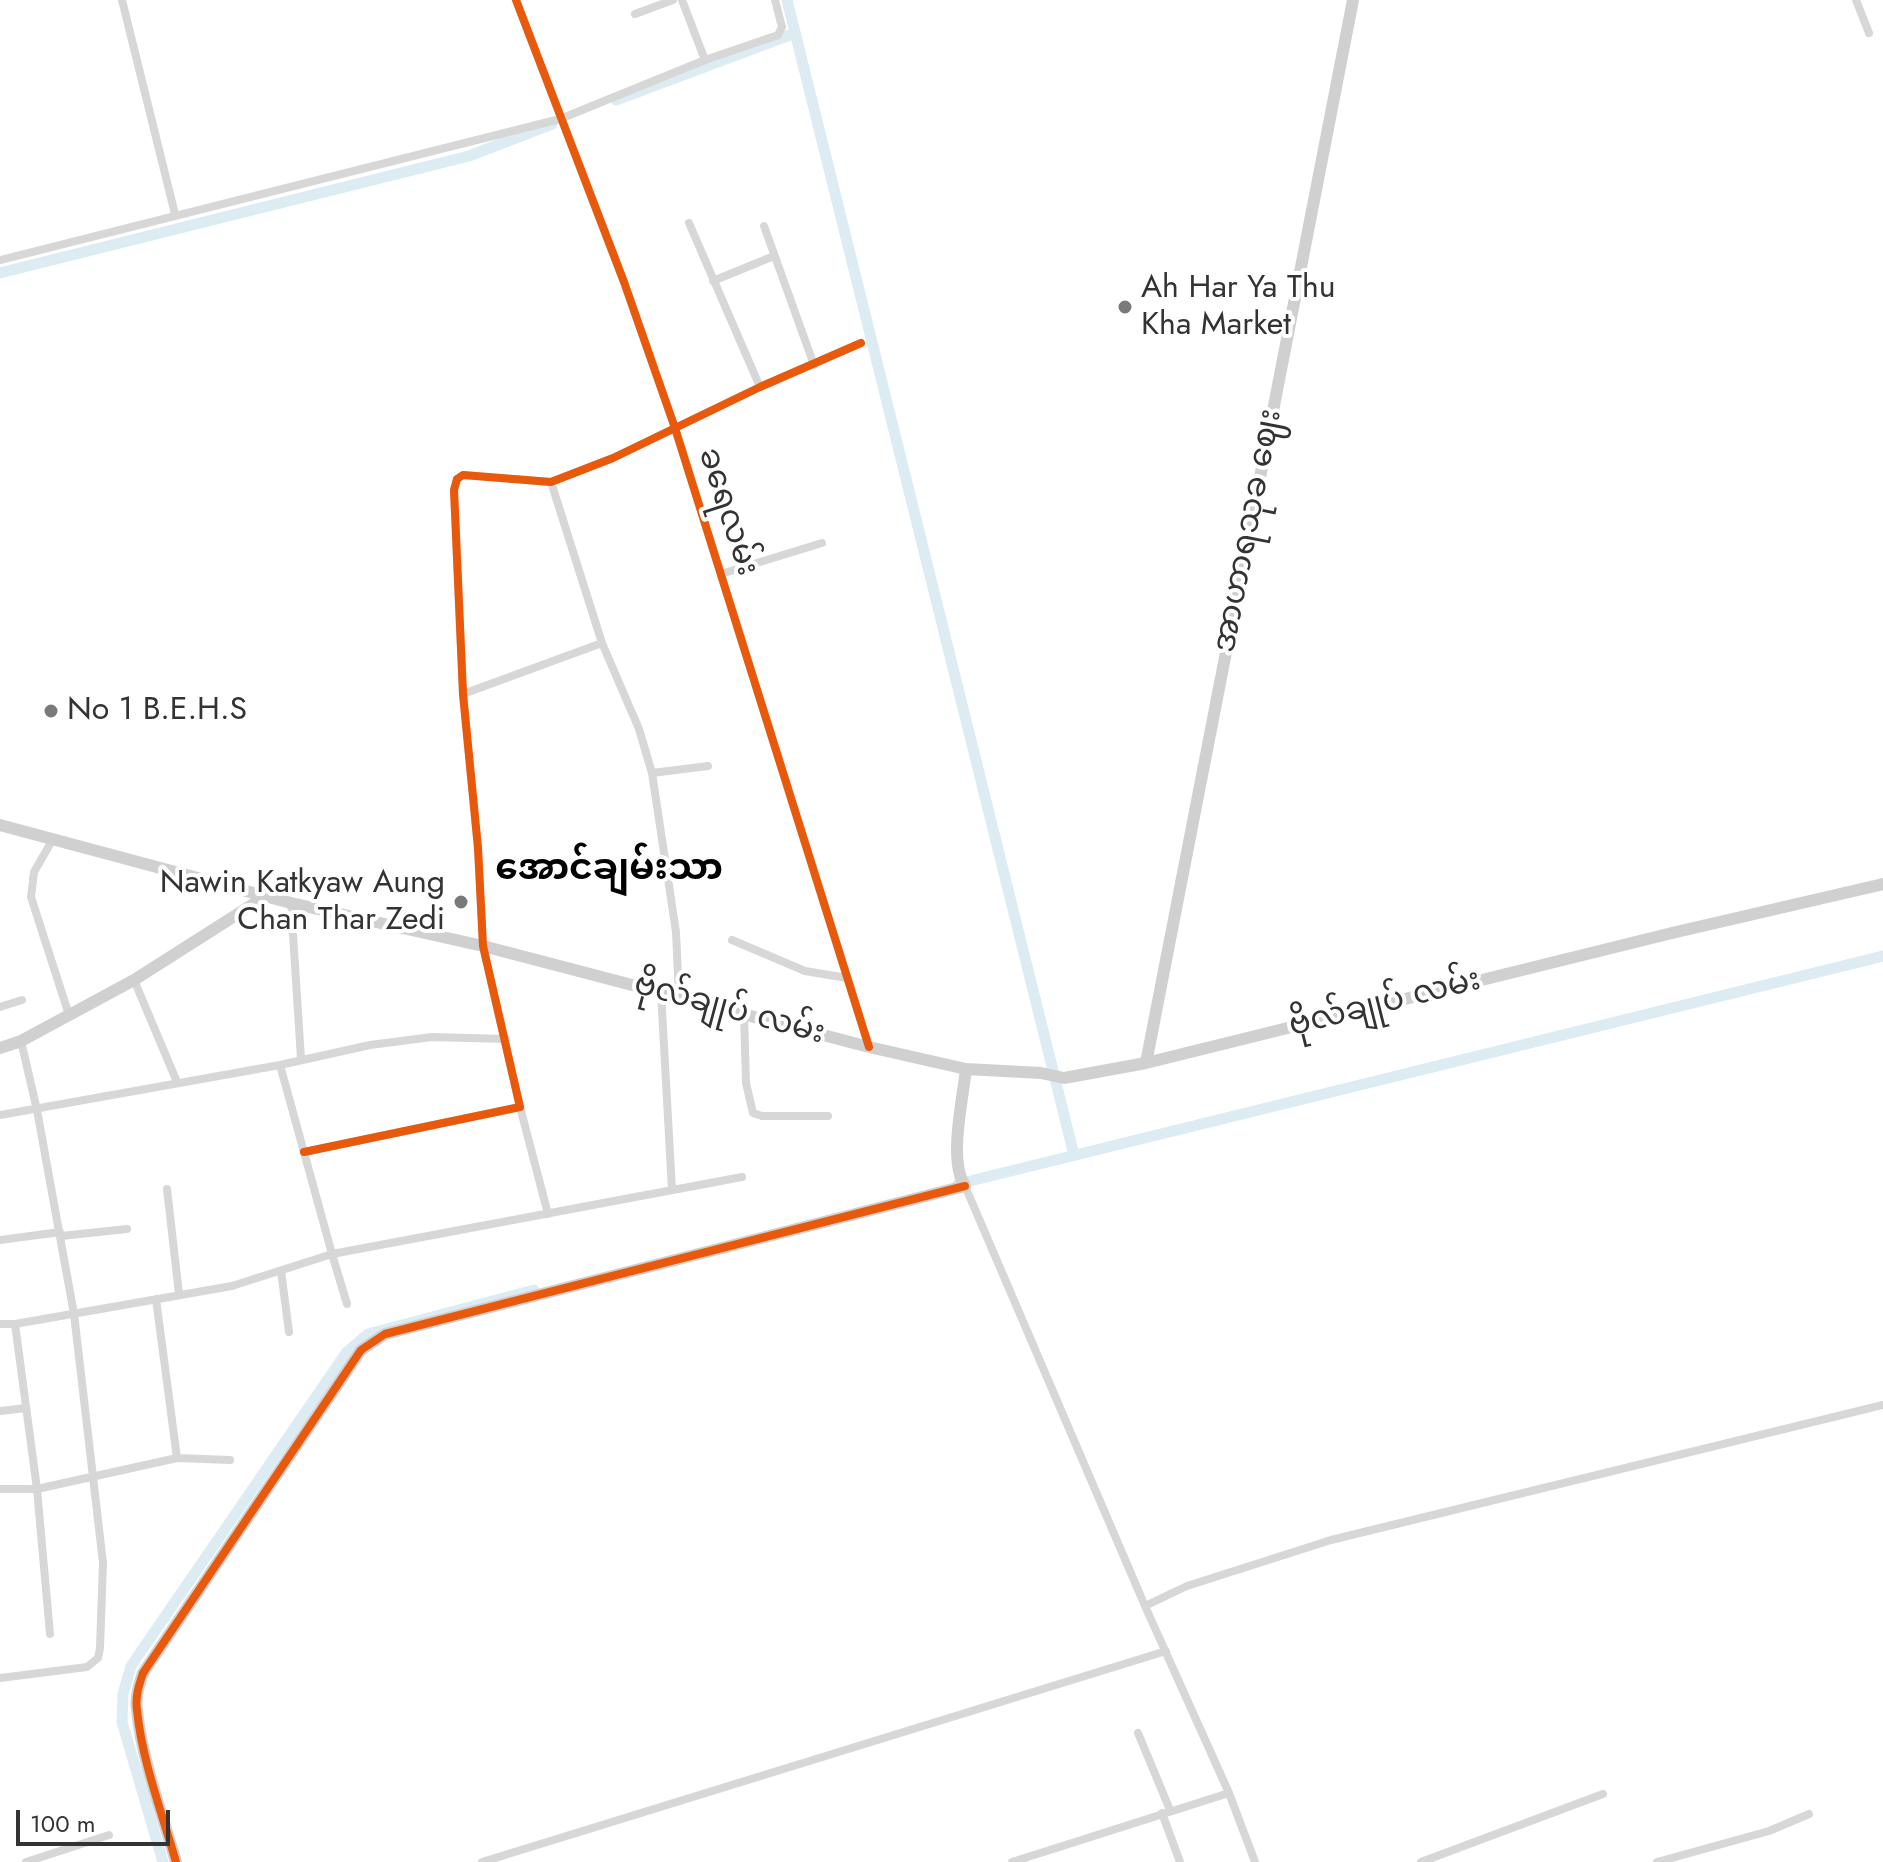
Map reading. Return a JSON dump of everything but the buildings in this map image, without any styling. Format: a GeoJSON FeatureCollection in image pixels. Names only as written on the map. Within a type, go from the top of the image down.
{"type":"FeatureCollection","features":[{"type":"Feature","properties":{"kind":"street"},"geometry":{"type":"LineString","coordinates":[[122,0],[175,214]]}},
{"type":"Feature","properties":{"kind":"street","name":"ခရေလမ်း"},"geometry":{"type":"LineString","coordinates":[[516,0],[619,269],[675,428],[869,1047]]}},
{"type":"Feature","properties":{"kind":"street"},"geometry":{"type":"LineString","coordinates":[[635,14],[673,0]]}},
{"type":"Feature","properties":{"kind":"street"},"geometry":{"type":"LineString","coordinates":[[682,0],[705,60]]}},
{"type":"Feature","properties":{"kind":"street"},"geometry":{"type":"LineString","coordinates":[[0,260],[560,119],[705,60],[778,35],[782,27],[775,0]]}},
{"type":"Feature","properties":{"kind":"street","name":"အာဟာရသုခ ဈေး"},"geometry":{"type":"LineString","coordinates":[[1146,1063],[1353,0]]}},
{"type":"Feature","properties":{"kind":"street"},"geometry":{"type":"LineString","coordinates":[[1856,0],[1869,33]]}},
{"type":"Feature","properties":{"kind":"street"},"geometry":{"type":"LineString","coordinates":[[689,223],[760,387]]}},
{"type":"Feature","properties":{"kind":"street"},"geometry":{"type":"LineString","coordinates":[[764,226],[814,365]]}},
{"type":"Feature","properties":{"kind":"street"},"geometry":{"type":"LineString","coordinates":[[713,281],[774,256]]}},
{"type":"Feature","properties":{"kind":"street"},"geometry":{"type":"LineString","coordinates":[[548,1214],[483,946],[478,848],[463,694],[454,490],[457,479],[463,475],[551,482],[613,458],[760,387],[861,343]]}},
{"type":"Feature","properties":{"kind":"street"},"geometry":{"type":"LineString","coordinates":[[551,482],[602,643],[639,729],[652,773],[676,932],[679,997]]}},
{"type":"Feature","properties":{"kind":"street"},"geometry":{"type":"LineString","coordinates":[[721,574],[822,543]]}},
{"type":"Feature","properties":{"kind":"street"},"geometry":{"type":"LineString","coordinates":[[463,694],[602,643]]}},
{"type":"Feature","properties":{"kind":"street"},"geometry":{"type":"LineString","coordinates":[[652,773],[708,766]]}},
{"type":"Feature","properties":{"kind":"street","name":"ဗိုလ်ချုပ် လမ်း"},"geometry":{"type":"LineString","coordinates":[[0,825],[291,903],[483,946],[869,1047],[966,1069],[1041,1073],[1064,1078],[1146,1063],[1883,884]]}},
{"type":"Feature","properties":{"kind":"street"},"geometry":{"type":"LineString","coordinates":[[53,839],[34,872],[31,897],[69,1015]]}},
{"type":"Feature","properties":{"kind":"street"},"geometry":{"type":"LineString","coordinates":[[0,1048],[21,1041],[134,980],[266,896]]}},
{"type":"Feature","properties":{"kind":"street"},"geometry":{"type":"LineString","coordinates":[[291,903],[301,1059]]}},
{"type":"Feature","properties":{"kind":"street"},"geometry":{"type":"LineString","coordinates":[[732,940],[805,971],[847,978]]}},
{"type":"Feature","properties":{"kind":"street"},"geometry":{"type":"LineString","coordinates":[[134,980],[177,1082]]}},
{"type":"Feature","properties":{"kind":"street"},"geometry":{"type":"LineString","coordinates":[[661,992],[672,1190]]}},
{"type":"Feature","properties":{"kind":"street"},"geometry":{"type":"LineString","coordinates":[[0,1007],[22,1000]]}},
{"type":"Feature","properties":{"kind":"street"},"geometry":{"type":"LineString","coordinates":[[744,1014],[746,1083],[753,1113],[762,1116],[828,1116]]}},
{"type":"Feature","properties":{"kind":"street"},"geometry":{"type":"LineString","coordinates":[[0,1115],[432,1037],[506,1039]]}},
{"type":"Feature","properties":{"kind":"street"},"geometry":{"type":"LineString","coordinates":[[0,1678],[87,1667],[98,1658],[103,1563],[74,1314],[37,1110],[21,1041]]}},
{"type":"Feature","properties":{"kind":"street"},"geometry":{"type":"LineString","coordinates":[[280,1065],[347,1304]]}},
{"type":"Feature","properties":{"kind":"street"},"geometry":{"type":"LineString","coordinates":[[966,1069],[957,1140],[963,1184],[1229,1793],[1255,1862]]}},
{"type":"Feature","properties":{"kind":"street"},"geometry":{"type":"LineString","coordinates":[[304,1152],[520,1107]]}},
{"type":"Feature","properties":{"kind":"street"},"geometry":{"type":"LineString","coordinates":[[0,1324],[15,1324],[232,1286],[332,1254],[742,1177]]}},
{"type":"Feature","properties":{"kind":"street"},"geometry":{"type":"LineString","coordinates":[[176,1862],[136,1708],[137,1690],[143,1673],[361,1350],[385,1334],[963,1184]]}},
{"type":"Feature","properties":{"kind":"street"},"geometry":{"type":"LineString","coordinates":[[167,1189],[179,1294]]}},
{"type":"Feature","properties":{"kind":"street"},"geometry":{"type":"LineString","coordinates":[[0,1240],[127,1229]]}},
{"type":"Feature","properties":{"kind":"street"},"geometry":{"type":"LineString","coordinates":[[281,1271],[289,1332]]}},
{"type":"Feature","properties":{"kind":"street"},"geometry":{"type":"LineString","coordinates":[[156,1299],[177,1458]]}},
{"type":"Feature","properties":{"kind":"street"},"geometry":{"type":"LineString","coordinates":[[15,1324],[37,1489],[50,1634]]}},
{"type":"Feature","properties":{"kind":"street"},"geometry":{"type":"LineString","coordinates":[[1145,1606],[1187,1586],[1331,1540],[1883,1405]]}},
{"type":"Feature","properties":{"kind":"street"},"geometry":{"type":"LineString","coordinates":[[0,1411],[26,1408]]}},
{"type":"Feature","properties":{"kind":"street"},"geometry":{"type":"LineString","coordinates":[[0,1489],[37,1489],[177,1458],[230,1460]]}},
{"type":"Feature","properties":{"kind":"street"},"geometry":{"type":"LineString","coordinates":[[482,1862],[1166,1651]]}},
{"type":"Feature","properties":{"kind":"street"},"geometry":{"type":"LineString","coordinates":[[1138,1733],[1166,1811],[1180,1862]]}},
{"type":"Feature","properties":{"kind":"street"},"geometry":{"type":"LineString","coordinates":[[1012,1862],[1229,1793]]}},
{"type":"Feature","properties":{"kind":"street"},"geometry":{"type":"LineString","coordinates":[[1421,1862],[1603,1794]]}},
{"type":"Feature","properties":{"kind":"street"},"geometry":{"type":"LineString","coordinates":[[1657,1862],[1769,1831],[1809,1814]]}},
{"type":"Feature","properties":{"kind":"street"},"geometry":{"type":"LineString","coordinates":[[26,1862],[109,1835]]}},
{"type":"Feature","properties":{"kind":"street"},"geometry":{"type":"LineString","coordinates":[[1049,1851],[1053,1862]]}},
{"type":"Feature","properties":{"kind":"waterway"},"geometry":{"type":"LineString","coordinates":[[787,0],[1074,1155]]}},
{"type":"Feature","properties":{"kind":"waterway"},"geometry":{"type":"LineString","coordinates":[[616,100],[795,33]]}},
{"type":"Feature","properties":{"kind":"waterway"},"geometry":{"type":"LineString","coordinates":[[0,273],[469,156],[552,124]]}},
{"type":"Feature","properties":{"kind":"waterway"},"geometry":{"type":"LineString","coordinates":[[958,1184],[1883,956]]}},
{"type":"Feature","properties":{"kind":"waterway"},"geometry":{"type":"LineString","coordinates":[[163,1862],[122,1722],[123,1694],[131,1666],[346,1353],[368,1334],[534,1290]]}},
{"type":"Feature","properties":{"kind":"cycle path"},"geometry":{"type":"LineString","coordinates":[[516,0],[624,282],[675,428],[869,1047]]}},
{"type":"Feature","properties":{"kind":"cycle path"},"geometry":{"type":"LineString","coordinates":[[304,1152],[520,1107],[483,946],[478,848],[463,694],[454,490],[457,479],[463,475],[551,482],[613,458],[760,387],[861,343]]}},
{"type":"Feature","properties":{"kind":"cycle path"},"geometry":{"type":"LineString","coordinates":[[176,1862],[148,1768],[140,1729],[137,1700],[143,1673],[361,1350],[385,1334],[965,1186]]}},
{"type":"Feature","properties":{"kind":"place","name":"Ah Har Ya Thu Kha Market"},"geometry":{"type":"Point","coordinates":[1125,307]}},
{"type":"Feature","properties":{"kind":"place","name":"No 1 B.E.H.S"},"geometry":{"type":"Point","coordinates":[51,711]}},
{"type":"Feature","properties":{"kind":"place","name":"Nawin Katkyaw Aung Chan Thar Zedi"},"geometry":{"type":"Point","coordinates":[461,902]}},
{"type":"Feature","properties":{"kind":"district","name":"အောင်ချမ်းသာ"},"geometry":{"type":"Point","coordinates":[609,870]}}]}
